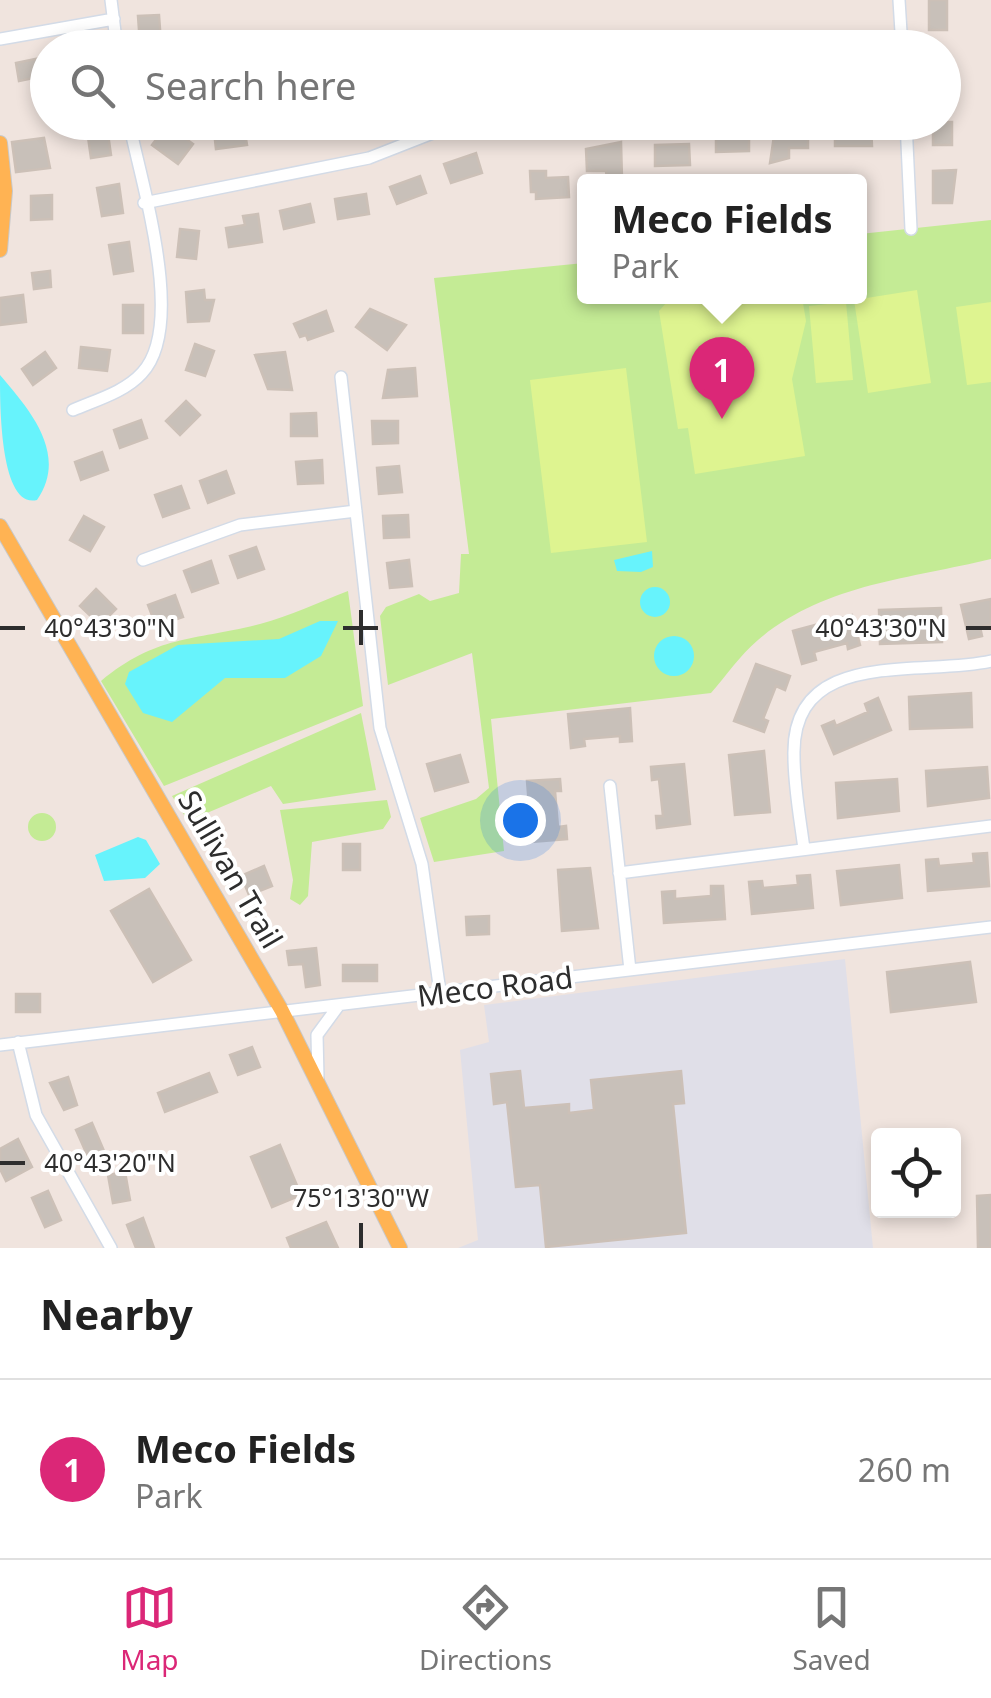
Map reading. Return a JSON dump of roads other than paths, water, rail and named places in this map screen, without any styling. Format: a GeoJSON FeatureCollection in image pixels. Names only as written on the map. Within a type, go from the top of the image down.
{"type":"FeatureCollection","features":[{"type":"Feature","properties":{"kind":"main road"},"geometry":{"type":"LineString","coordinates":[[0,143],[6,214],[0,250]]}},
{"type":"Feature","properties":{"kind":"main road","name":"Sullivan Trail"},"geometry":{"type":"LineString","coordinates":[[0,526],[282,1011],[400,1248]]}},
{"type":"Feature","properties":{"kind":"street"},"geometry":{"type":"LineString","coordinates":[[111,0],[116,30]]}},
{"type":"Feature","properties":{"kind":"street"},"geometry":{"type":"LineString","coordinates":[[899,0],[901,30]]}},
{"type":"Feature","properties":{"kind":"street"},"geometry":{"type":"LineString","coordinates":[[51,30],[114,19]]}},
{"type":"Feature","properties":{"kind":"street"},"geometry":{"type":"LineString","coordinates":[[0,39],[30,34]]}},
{"type":"Feature","properties":{"kind":"street"},"geometry":{"type":"LineString","coordinates":[[73,410],[142,374],[161,337],[161,294],[132,140]]}},
{"type":"Feature","properties":{"kind":"street"},"geometry":{"type":"LineString","coordinates":[[144,202],[368,158],[414,140]]}},
{"type":"Feature","properties":{"kind":"street"},"geometry":{"type":"LineString","coordinates":[[907,140],[911,229]]}},
{"type":"Feature","properties":{"kind":"street"},"geometry":{"type":"LineString","coordinates":[[341,377],[380,728],[422,864],[440,992]]}},
{"type":"Feature","properties":{"kind":"street"},"geometry":{"type":"LineString","coordinates":[[144,560],[240,525],[356,512]]}},
{"type":"Feature","properties":{"kind":"street"},"geometry":{"type":"LineString","coordinates":[[804,849],[793,752],[798,726],[824,686],[864,672],[991,660]]}},
{"type":"Feature","properties":{"kind":"street"},"geometry":{"type":"LineString","coordinates":[[610,786],[630,970]]}},
{"type":"Feature","properties":{"kind":"street"},"geometry":{"type":"LineString","coordinates":[[619,872],[991,826]]}},
{"type":"Feature","properties":{"kind":"street","name":"Meco Road"},"geometry":{"type":"LineString","coordinates":[[0,1044],[991,927]]}},
{"type":"Feature","properties":{"kind":"street"},"geometry":{"type":"LineString","coordinates":[[320,1087],[317,1035],[340,1004]]}},
{"type":"Feature","properties":{"kind":"street"},"geometry":{"type":"LineString","coordinates":[[18,1042],[36,1115],[110,1248]]}},
{"type":"Feature","properties":{"kind":"water"},"geometry":{"type":"Polygon","coordinates":[[[0,375],[33,417],[47,449],[46,483],[37,500],[25,498],[9,473],[2,431],[0,375]]]}},
{"type":"Feature","properties":{"kind":"water"},"geometry":{"type":"Polygon","coordinates":[[[652,551],[653,567],[641,572],[617,571],[614,560],[652,551]]]}},
{"type":"Feature","properties":{"kind":"water"},"geometry":{"type":"Polygon","coordinates":[[[655,587],[666,591],[670,602],[666,613],[655,617],[644,613],[640,602],[644,591],[655,587]]]}},
{"type":"Feature","properties":{"kind":"water"},"geometry":{"type":"Polygon","coordinates":[[[320,621],[338,621],[321,656],[285,678],[225,678],[172,722],[143,713],[125,684],[129,672],[178,645],[279,639],[320,621]]]}},
{"type":"Feature","properties":{"kind":"water"},"geometry":{"type":"Polygon","coordinates":[[[674,636],[688,642],[694,656],[688,670],[674,676],[660,670],[654,656],[660,642],[674,636]]]}},
{"type":"Feature","properties":{"kind":"water"},"geometry":{"type":"Polygon","coordinates":[[[138,837],[146,840],[160,864],[145,878],[104,881],[95,855],[138,837]]]}},
{"type":"Feature","properties":{"kind":"place","name":"Meco Fields"},"geometry":{"type":"Point","coordinates":[722,419]}}]}
